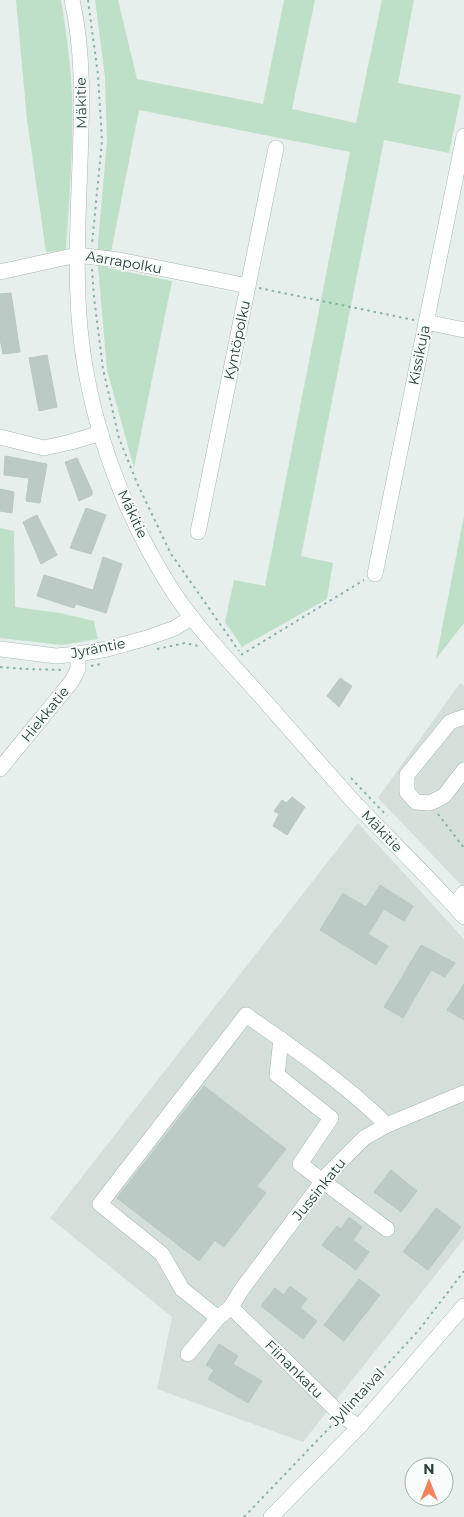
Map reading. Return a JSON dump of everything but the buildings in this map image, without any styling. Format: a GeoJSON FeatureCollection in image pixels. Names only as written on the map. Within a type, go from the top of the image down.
{"type":"FeatureCollection","features":[{"type":"Feature","properties":{"kind":"street","name":"Mäkitie"},"geometry":{"type":"LineString","coordinates":[[72,0],[78,25],[83,101],[84,255],[77,295],[82,348],[90,390],[112,468],[155,561],[176,596],[208,638],[352,799],[464,917]]}},
{"type":"Feature","properties":{"kind":"street","name":"Kissikuja"},"geometry":{"type":"LineString","coordinates":[[375,574],[464,136]]}},
{"type":"Feature","properties":{"kind":"street","name":"Kyntöpolku"},"geometry":{"type":"LineString","coordinates":[[198,532],[276,148]]}},
{"type":"Feature","properties":{"kind":"street","name":"Aarrapolku"},"geometry":{"type":"LineString","coordinates":[[0,272],[84,255],[248,286]]}},
{"type":"Feature","properties":{"kind":"street"},"geometry":{"type":"LineString","coordinates":[[426,322],[464,330]]}},
{"type":"Feature","properties":{"kind":"street"},"geometry":{"type":"LineString","coordinates":[[0,437],[44,448],[71,442],[101,432]]}},
{"type":"Feature","properties":{"kind":"street","name":"Jyräntie"},"geometry":{"type":"LineString","coordinates":[[0,650],[56,656],[78,654],[107,649],[147,638],[175,628],[192,617]]}},
{"type":"Feature","properties":{"kind":"street","name":"Hiekkatie"},"geometry":{"type":"LineString","coordinates":[[0,768],[72,681],[78,669],[78,654]]}},
{"type":"Feature","properties":{"kind":"street"},"geometry":{"type":"LineString","coordinates":[[464,717],[450,722],[407,775],[407,792],[416,802],[430,804],[444,796],[464,770]]}},
{"type":"Feature","properties":{"kind":"street"},"geometry":{"type":"LineString","coordinates":[[454,905],[464,893]]}},
{"type":"Feature","properties":{"kind":"street"},"geometry":{"type":"LineString","coordinates":[[218,1318],[182,1289],[162,1254],[100,1204],[246,1015],[309,1059],[387,1125]]}},
{"type":"Feature","properties":{"kind":"street"},"geometry":{"type":"LineString","coordinates":[[281,1039],[277,1075],[331,1118],[300,1164],[387,1229]]}},
{"type":"Feature","properties":{"kind":"street","name":"Jussinkatu"},"geometry":{"type":"LineString","coordinates":[[188,1354],[218,1318],[231,1307],[242,1289],[322,1181],[364,1138],[387,1125],[464,1093]]}},
{"type":"Feature","properties":{"kind":"street","name":"Jyllintaival"},"geometry":{"type":"LineString","coordinates":[[271,1517],[359,1427],[464,1306]]}},
{"type":"Feature","properties":{"kind":"street","name":"Fiinankatu"},"geometry":{"type":"LineString","coordinates":[[231,1307],[341,1415],[359,1427]]}},
{"type":"Feature","properties":{"kind":"path"},"geometry":{"type":"LineString","coordinates":[[88,0],[98,75],[102,141],[95,205],[84,255],[94,297],[103,369],[119,438],[136,483],[171,554],[221,627]]}},
{"type":"Feature","properties":{"kind":"path"},"geometry":{"type":"LineString","coordinates":[[248,286],[426,322]]}},
{"type":"Feature","properties":{"kind":"path"},"geometry":{"type":"LineString","coordinates":[[241,655],[375,574]]}},
{"type":"Feature","properties":{"kind":"path"},"geometry":{"type":"LineString","coordinates":[[430,804],[464,848]]}},
{"type":"Feature","properties":{"kind":"path","name":"Jyllintaival"},"geometry":{"type":"LineString","coordinates":[[244,1517],[419,1330],[464,1272]]}},
{"type":"Feature","properties":{"kind":"shaded area"},"geometry":{"type":"Polygon","coordinates":[[[460,683],[464,686],[464,888],[378,798],[460,683]]]}},
{"type":"Feature","properties":{"kind":"shaded area"},"geometry":{"type":"Polygon","coordinates":[[[358,823],[464,939],[464,1239],[303,1442],[157,1389],[172,1317],[50,1218],[358,823]]]}},
{"type":"Feature","properties":{"kind":"green space"},"geometry":{"type":"Polygon","coordinates":[[[16,0],[61,0],[69,60],[72,115],[71,173],[66,250],[46,252],[27,120],[16,0]]]}},
{"type":"Feature","properties":{"kind":"green space"},"geometry":{"type":"Polygon","coordinates":[[[95,0],[118,0],[137,79],[263,104],[284,0],[315,0],[292,109],[356,123],[382,0],[414,0],[398,83],[461,95],[449,153],[384,140],[301,556],[333,563],[327,599],[242,647],[225,622],[234,580],[265,586],[350,152],[139,110],[108,268],[172,281],[134,468],[107,370],[98,266],[98,242],[107,141],[105,77],[95,0]]]}},
{"type":"Feature","properties":{"kind":"green space"},"geometry":{"type":"Polygon","coordinates":[[[464,516],[464,623],[436,659],[464,516]]]}},
{"type":"Feature","properties":{"kind":"green space"},"geometry":{"type":"Polygon","coordinates":[[[0,528],[14,531],[15,607],[60,613],[94,621],[98,639],[62,645],[0,638],[0,528]]]}}]}
